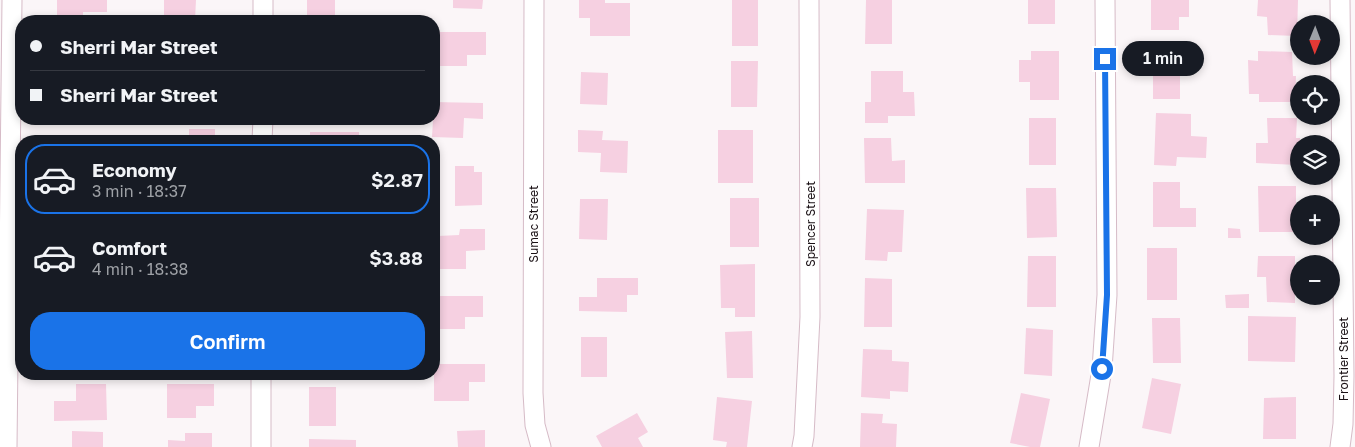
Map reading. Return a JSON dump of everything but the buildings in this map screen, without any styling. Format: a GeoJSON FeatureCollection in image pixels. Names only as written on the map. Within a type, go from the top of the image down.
{"type":"FeatureCollection","features":[{"type":"Feature","properties":{"kind":"street"},"geometry":{"type":"LineString","coordinates":[[7,447],[12,0]]}},
{"type":"Feature","properties":{"kind":"street"},"geometry":{"type":"LineString","coordinates":[[263,0],[263,15]]}},
{"type":"Feature","properties":{"kind":"street","name":"Sumac Street"},"geometry":{"type":"LineString","coordinates":[[534,0],[533,393],[535,425],[541,447]]}},
{"type":"Feature","properties":{"kind":"street","name":"Spencer Street"},"geometry":{"type":"LineString","coordinates":[[802,447],[810,317],[809,0]]}},
{"type":"Feature","properties":{"kind":"street"},"geometry":{"type":"LineString","coordinates":[[1089,447],[1102,369],[1107,295],[1105,0]]}},
{"type":"Feature","properties":{"kind":"street","name":"Frontier Street"},"geometry":{"type":"LineString","coordinates":[[1340,0],[1344,376],[1343,424],[1340,447]]}},
{"type":"Feature","properties":{"kind":"street"},"geometry":{"type":"LineString","coordinates":[[261,380],[261,447]]}},
{"type":"Feature","properties":{"kind":"route"},"geometry":{"type":"LineString","coordinates":[[1102,369],[1107,295],[1105,59]]}}]}
